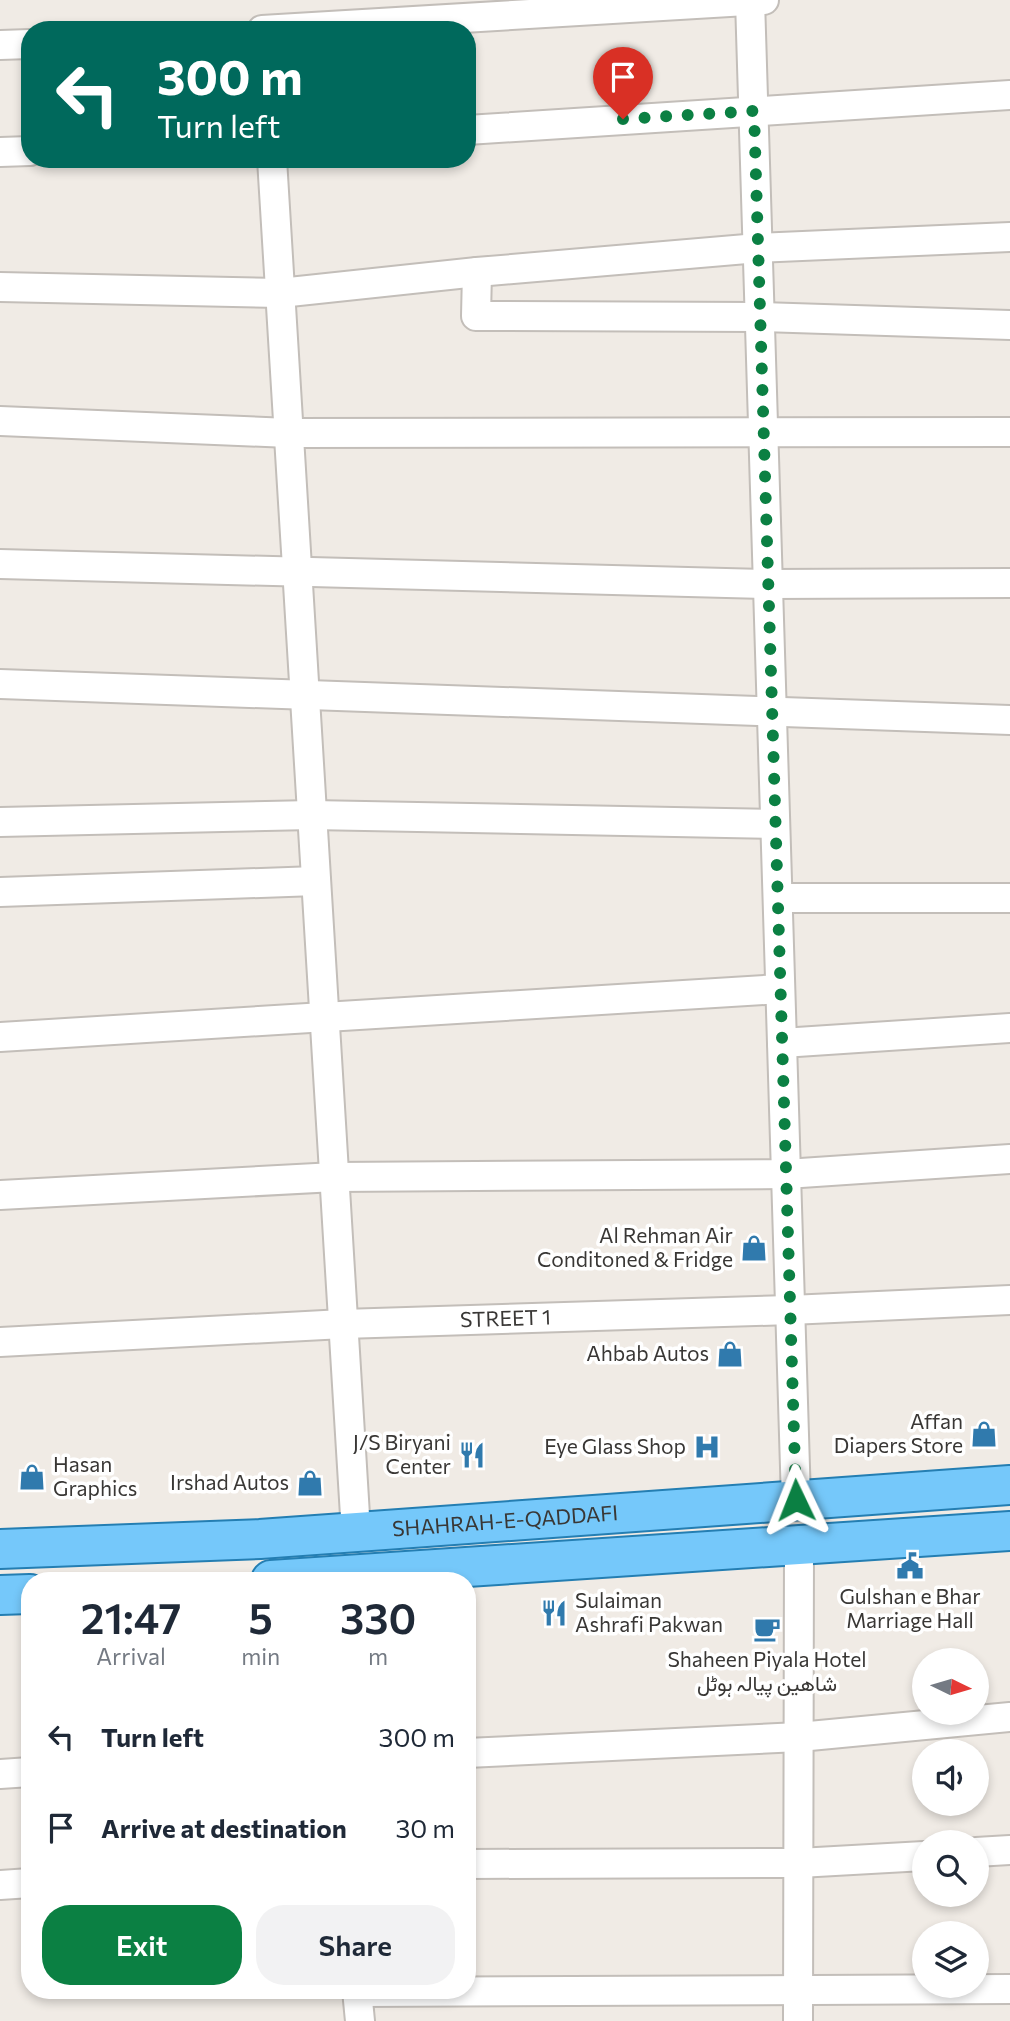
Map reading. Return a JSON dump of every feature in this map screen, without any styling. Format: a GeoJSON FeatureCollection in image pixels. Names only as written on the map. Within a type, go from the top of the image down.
{"type":"FeatureCollection","features":[{"type":"Feature","properties":{"kind":"main road","name":"SHAHRAH-E-QADDAFI"},"geometry":{"type":"LineString","coordinates":[[0,1549],[260,1539],[1010,1485]]}},
{"type":"Feature","properties":{"kind":"main road","name":"SHAHRAH-E-QADDAFI"},"geometry":{"type":"LineString","coordinates":[[414,1572],[1010,1531]]}},
{"type":"Feature","properties":{"kind":"main road"},"geometry":{"type":"LineString","coordinates":[[0,1595],[21,1594]]}},
{"type":"Feature","properties":{"kind":"street"},"geometry":{"type":"LineString","coordinates":[[750,0],[796,1500]]}},
{"type":"Feature","properties":{"kind":"street"},"geometry":{"type":"LineString","coordinates":[[408,21],[764,0]]}},
{"type":"Feature","properties":{"kind":"street"},"geometry":{"type":"LineString","coordinates":[[0,46],[21,45]]}},
{"type":"Feature","properties":{"kind":"street"},"geometry":{"type":"LineString","coordinates":[[476,129],[1010,94]]}},
{"type":"Feature","properties":{"kind":"street"},"geometry":{"type":"LineString","coordinates":[[0,152],[21,151]]}},
{"type":"Feature","properties":{"kind":"street"},"geometry":{"type":"LineString","coordinates":[[273,168],[356,1532]]}},
{"type":"Feature","properties":{"kind":"street"},"geometry":{"type":"LineString","coordinates":[[0,287],[280,293],[477,272],[758,248],[1010,237]]}},
{"type":"Feature","properties":{"kind":"street"},"geometry":{"type":"LineString","coordinates":[[477,272],[476,316],[760,317],[1010,325]]}},
{"type":"Feature","properties":{"kind":"street"},"geometry":{"type":"LineString","coordinates":[[0,421],[289,433],[1010,432]]}},
{"type":"Feature","properties":{"kind":"street"},"geometry":{"type":"LineString","coordinates":[[0,565],[768,584],[1010,583]]}},
{"type":"Feature","properties":{"kind":"street"},"geometry":{"type":"LineString","coordinates":[[0,684],[1010,720]]}},
{"type":"Feature","properties":{"kind":"street"},"geometry":{"type":"LineString","coordinates":[[0,822],[312,815],[775,824]]}},
{"type":"Feature","properties":{"kind":"street"},"geometry":{"type":"LineString","coordinates":[[0,892],[316,881]]}},
{"type":"Feature","properties":{"kind":"street"},"geometry":{"type":"LineString","coordinates":[[778,898],[1010,898]]}},
{"type":"Feature","properties":{"kind":"street"},"geometry":{"type":"LineString","coordinates":[[0,1037],[780,989]]}},
{"type":"Feature","properties":{"kind":"street"},"geometry":{"type":"LineString","coordinates":[[782,1043],[1010,1028]]}},
{"type":"Feature","properties":{"kind":"street"},"geometry":{"type":"LineString","coordinates":[[0,1195],[335,1177],[786,1174],[1010,1159]]}},
{"type":"Feature","properties":{"kind":"street","name":"STREET 1"},"geometry":{"type":"LineString","coordinates":[[0,1342],[343,1324],[1010,1300]]}},
{"type":"Feature","properties":{"kind":"street"},"geometry":{"type":"LineString","coordinates":[[798,2021],[799,1545]]}},
{"type":"Feature","properties":{"kind":"street"},"geometry":{"type":"LineString","coordinates":[[476,1753],[799,1737],[1010,1717]]}},
{"type":"Feature","properties":{"kind":"street"},"geometry":{"type":"LineString","coordinates":[[0,1774],[21,1773]]}},
{"type":"Feature","properties":{"kind":"street"},"geometry":{"type":"LineString","coordinates":[[989,1851],[1010,1850]]}},
{"type":"Feature","properties":{"kind":"street"},"geometry":{"type":"LineString","coordinates":[[476,1864],[799,1863],[912,1857]]}},
{"type":"Feature","properties":{"kind":"street"},"geometry":{"type":"LineString","coordinates":[[0,1885],[21,1884]]}},
{"type":"Feature","properties":{"kind":"street"},"geometry":{"type":"LineString","coordinates":[[476,1991],[1010,1989]]}},
{"type":"Feature","properties":{"kind":"street"},"geometry":{"type":"LineString","coordinates":[[359,1999],[360,2021]]}},
{"type":"Feature","properties":{"kind":"place","name":"Al Rehman Air Conditoned & Fridge"},"geometry":{"type":"Point","coordinates":[754,1248]}},
{"type":"Feature","properties":{"kind":"place","name":"Ahbab Autos"},"geometry":{"type":"Point","coordinates":[730,1354]}},
{"type":"Feature","properties":{"kind":"place","name":"Affan Diapers Store"},"geometry":{"type":"Point","coordinates":[984,1434]}},
{"type":"Feature","properties":{"kind":"place","name":"Eye Glass Shop"},"geometry":{"type":"Point","coordinates":[707,1447]}},
{"type":"Feature","properties":{"kind":"place","name":"J/S Biryani Center"},"geometry":{"type":"Point","coordinates":[472,1455]}},
{"type":"Feature","properties":{"kind":"place","name":"Hasan Graphics"},"geometry":{"type":"Point","coordinates":[32,1477]}},
{"type":"Feature","properties":{"kind":"place","name":"Irshad Autos"},"geometry":{"type":"Point","coordinates":[310,1483]}},
{"type":"Feature","properties":{"kind":"place","name":"Gulshan e Bhar Marriage Hall"},"geometry":{"type":"Point","coordinates":[910,1566]}},
{"type":"Feature","properties":{"kind":"place","name":"Sulaiman Ashrafi Pakwan"},"geometry":{"type":"Point","coordinates":[554,1613]}},
{"type":"Feature","properties":{"kind":"place","name":"Shaheen Piyala Hotel شاھین پیالہ ہوٹل"},"geometry":{"type":"Point","coordinates":[767,1629]}},
{"type":"Feature","properties":{"kind":"route"},"geometry":{"type":"LineString","coordinates":[[623,119],[754,111],[796,1500]]}}]}
